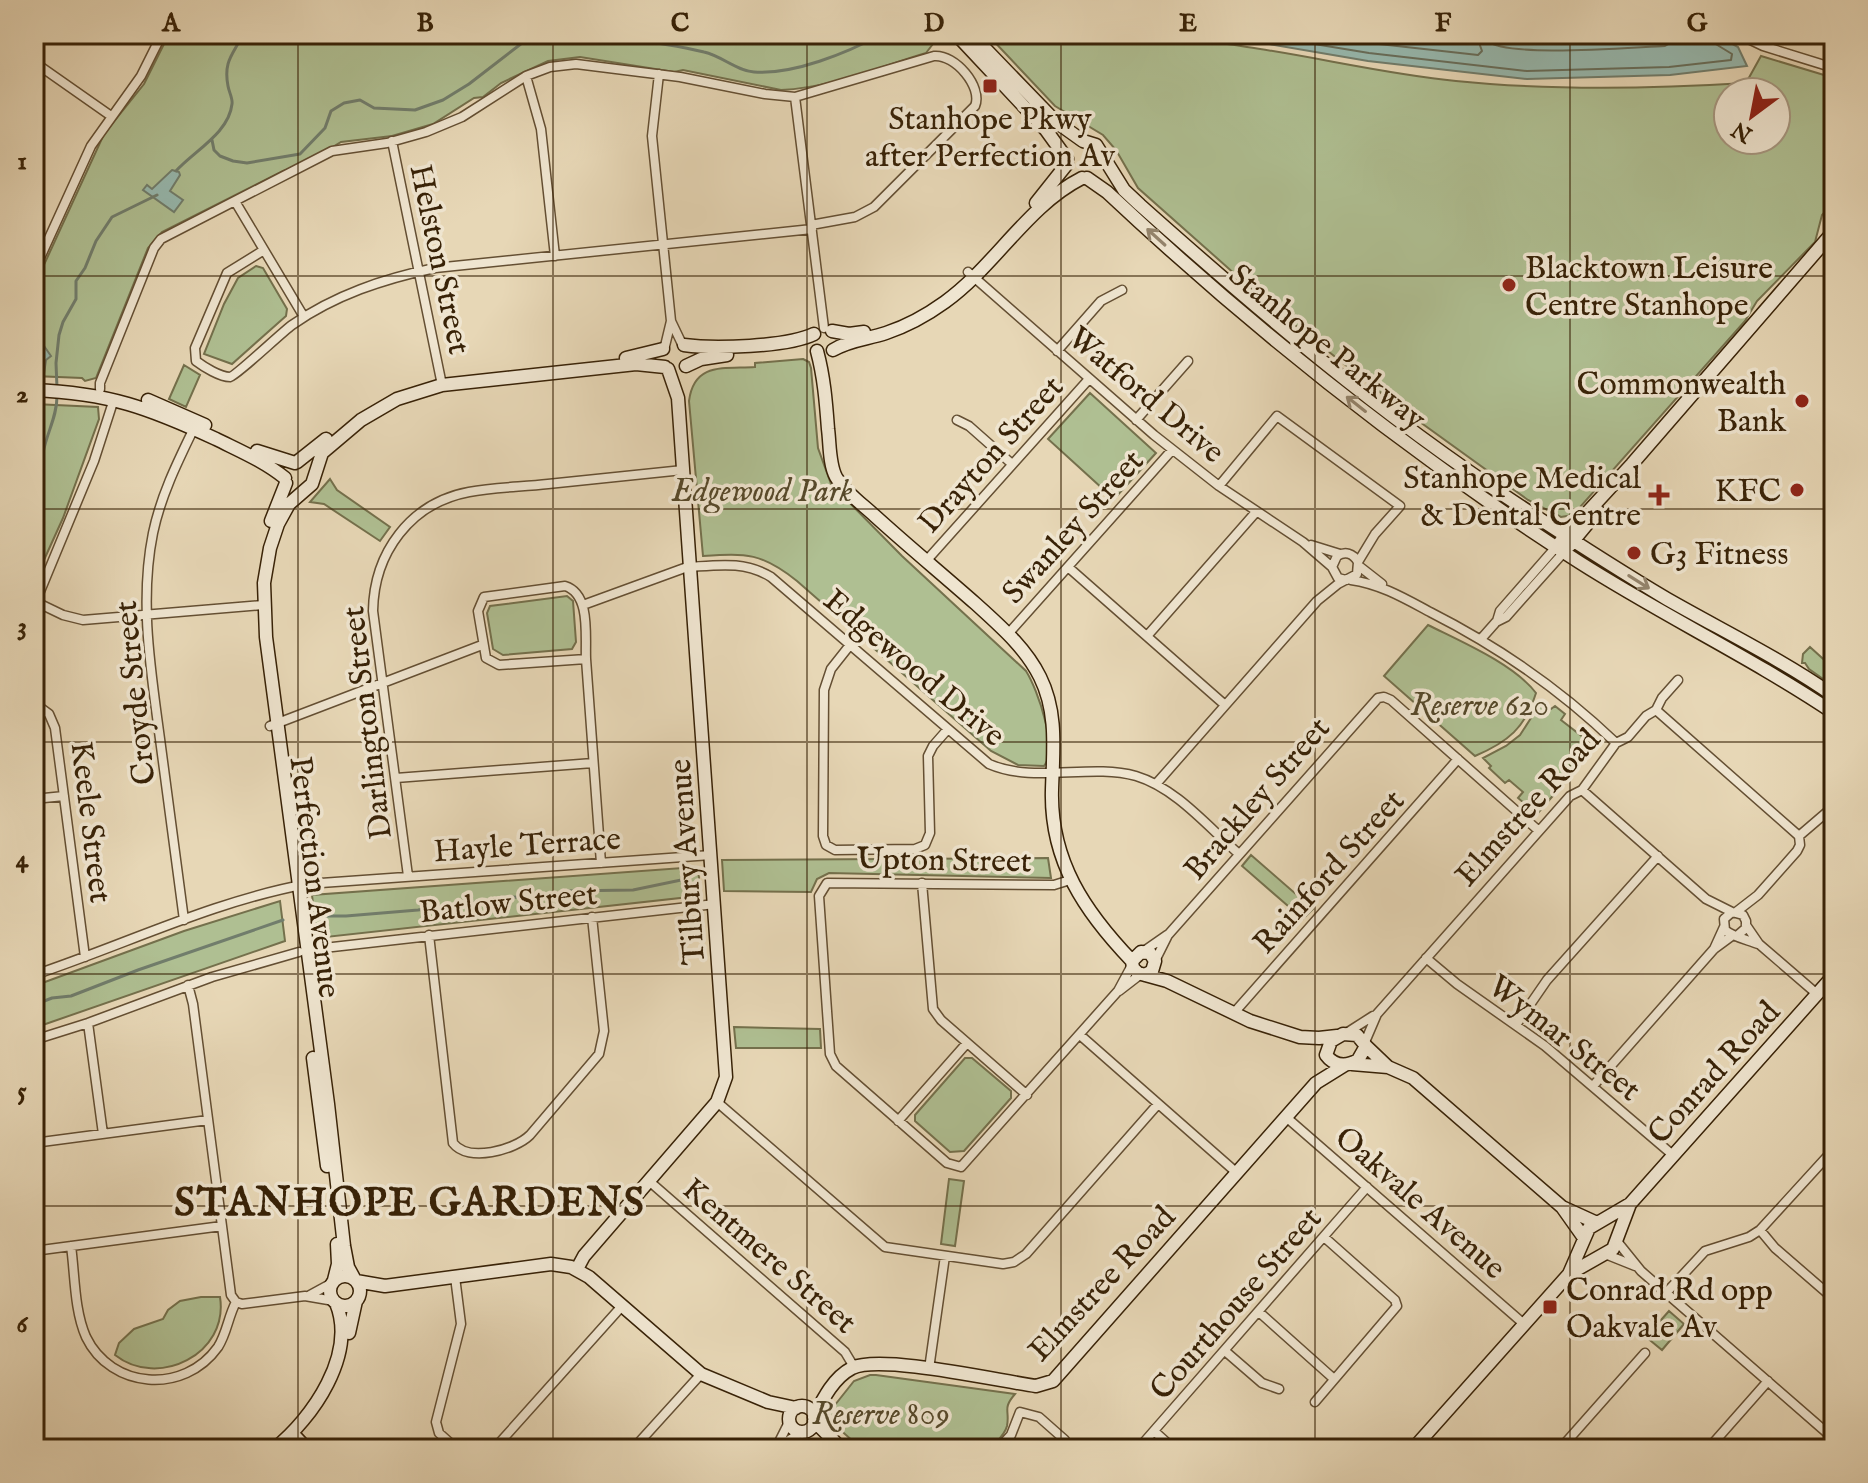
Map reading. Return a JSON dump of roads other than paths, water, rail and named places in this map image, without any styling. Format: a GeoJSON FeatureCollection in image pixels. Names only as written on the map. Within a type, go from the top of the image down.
{"type":"FeatureCollection","features":[{"type":"Feature","properties":{"kind":"street"},"geometry":{"type":"LineString","coordinates":[[34,271],[84,159],[141,76],[162,34]]}},
{"type":"Feature","properties":{"kind":"street"},"geometry":{"type":"LineString","coordinates":[[956,34],[1046,130],[1073,174],[1085,178]]}},
{"type":"Feature","properties":{"kind":"street"},"geometry":{"type":"LineString","coordinates":[[285,481],[286,471],[363,409],[399,391],[441,382],[625,358],[664,348],[673,342],[711,348],[796,340],[823,331],[841,334],[861,332],[901,319],[941,296],[971,275],[1060,191],[1100,170],[1103,159],[1096,145],[1083,141],[1055,121],[971,34]]}},
{"type":"Feature","properties":{"kind":"street"},"geometry":{"type":"LineString","coordinates":[[1738,34],[1763,46],[1831,67],[1834,52]]}},
{"type":"Feature","properties":{"kind":"street"},"geometry":{"type":"LineString","coordinates":[[100,389],[157,243],[164,237],[236,203],[332,151],[392,141],[462,117],[526,76],[562,64],[659,74],[795,97],[940,55],[951,61],[975,87],[978,97],[975,106],[874,207],[855,217],[811,227],[419,271],[362,288],[304,317],[233,376],[224,376],[196,361],[195,348],[223,279],[232,268],[264,250]]}},
{"type":"Feature","properties":{"kind":"street"},"geometry":{"type":"LineString","coordinates":[[34,62],[111,116]]}},
{"type":"Feature","properties":{"kind":"street"},"geometry":{"type":"LineString","coordinates":[[659,74],[652,136],[671,321],[661,360],[667,368]]}},
{"type":"Feature","properties":{"kind":"street"},"geometry":{"type":"LineString","coordinates":[[526,76],[541,129],[555,256]]}},
{"type":"Feature","properties":{"kind":"street"},"geometry":{"type":"LineString","coordinates":[[795,97],[823,331]]}},
{"type":"Feature","properties":{"kind":"street","name":"Helston Street"},"geometry":{"type":"LineString","coordinates":[[392,141],[441,382]]}},
{"type":"Feature","properties":{"kind":"street"},"geometry":{"type":"LineString","coordinates":[[79,392],[100,389],[147,400],[262,461],[291,489],[303,491],[310,487],[322,453],[353,425],[397,399],[441,382],[636,364],[676,371],[712,356],[799,347],[823,351],[892,331],[945,302],[1042,197],[1067,161],[1073,145],[1083,141]]}},
{"type":"Feature","properties":{"kind":"street","name":"Stanhope Parkway"},"geometry":{"type":"LineString","coordinates":[[1103,159],[1124,190],[1140,205],[1315,355],[1455,461],[1569,538],[1669,600],[1768,653],[1834,696]]}},
{"type":"Feature","properties":{"kind":"street","name":"Stanhope Parkway"},"geometry":{"type":"LineString","coordinates":[[1085,178],[1107,192],[1222,296],[1316,374],[1428,459],[1637,598],[1760,666],[1834,713]]}},
{"type":"Feature","properties":{"kind":"street"},"geometry":{"type":"LineString","coordinates":[[236,203],[304,317]]}},
{"type":"Feature","properties":{"kind":"street"},"geometry":{"type":"LineString","coordinates":[[1481,639],[1496,622],[1500,611],[1560,549],[1834,231]]}},
{"type":"Feature","properties":{"kind":"street"},"geometry":{"type":"LineString","coordinates":[[1569,538],[1834,246]]}},
{"type":"Feature","properties":{"kind":"street","name":"Watford Drive"},"geometry":{"type":"LineString","coordinates":[[971,275],[1172,450],[1256,512],[1303,542],[1332,569]]}},
{"type":"Feature","properties":{"kind":"street"},"geometry":{"type":"LineString","coordinates":[[1057,351],[1101,301],[1122,290]]}},
{"type":"Feature","properties":{"kind":"street"},"geometry":{"type":"LineString","coordinates":[[671,321],[689,353],[685,367]]}},
{"type":"Feature","properties":{"kind":"street"},"geometry":{"type":"LineString","coordinates":[[823,331],[837,340],[823,351]]}},
{"type":"Feature","properties":{"kind":"street"},"geometry":{"type":"LineString","coordinates":[[823,331],[811,340],[823,351],[832,465],[837,479],[1008,634],[1027,655],[1046,690],[1054,728],[1054,826],[1070,880],[1091,915],[1110,936],[1139,963],[1152,971],[1155,963],[1182,988]]}},
{"type":"Feature","properties":{"kind":"street"},"geometry":{"type":"LineString","coordinates":[[1136,420],[1188,361]]}},
{"type":"Feature","properties":{"kind":"street","name":"Tilbury Avenue"},"geometry":{"type":"LineString","coordinates":[[678,398],[685,367]]}},
{"type":"Feature","properties":{"kind":"street","name":"Tilbury Avenue"},"geometry":{"type":"LineString","coordinates":[[577,1269],[584,1256],[717,1102],[725,1084],[727,1069],[678,398],[667,368]]}},
{"type":"Feature","properties":{"kind":"street","name":"Drayton Street"},"geometry":{"type":"LineString","coordinates":[[927,560],[1089,379]]}},
{"type":"Feature","properties":{"kind":"street"},"geometry":{"type":"LineString","coordinates":[[34,390],[79,392],[145,407],[266,455],[310,467],[314,476]]}},
{"type":"Feature","properties":{"kind":"street"},"geometry":{"type":"LineString","coordinates":[[114,399],[89,473],[35,604],[83,620],[260,606]]}},
{"type":"Feature","properties":{"kind":"street"},"geometry":{"type":"LineString","coordinates":[[1219,486],[1277,416],[1400,506],[1375,534],[1334,559],[1317,601]]}},
{"type":"Feature","properties":{"kind":"street"},"geometry":{"type":"LineString","coordinates":[[957,420],[969,426],[1012,464]]}},
{"type":"Feature","properties":{"kind":"street","name":"Croyde Street"},"geometry":{"type":"LineString","coordinates":[[184,920],[146,616],[148,571],[157,516],[195,425]]}},
{"type":"Feature","properties":{"kind":"street","name":"Swanley Street"},"geometry":{"type":"LineString","coordinates":[[1008,634],[1172,450]]}},
{"type":"Feature","properties":{"kind":"street","name":"Darlington Street"},"geometry":{"type":"LineString","coordinates":[[408,876],[373,611],[376,578],[391,543],[425,509],[468,492],[683,470]]}},
{"type":"Feature","properties":{"kind":"street","name":"Perfection Avenue"},"geometry":{"type":"LineString","coordinates":[[285,481],[262,551],[260,606],[294,887],[328,1104],[347,1262],[356,1281]]}},
{"type":"Feature","properties":{"kind":"street","name":"Perfection Avenue"},"geometry":{"type":"LineString","coordinates":[[260,606],[273,536],[287,507],[303,491]]}},
{"type":"Feature","properties":{"kind":"street"},"geometry":{"type":"LineString","coordinates":[[1147,636],[1256,512]]}},
{"type":"Feature","properties":{"kind":"street"},"geometry":{"type":"LineString","coordinates":[[1156,784],[1317,601],[1357,574],[1375,534]]}},
{"type":"Feature","properties":{"kind":"street","name":"Watford Drive"},"geometry":{"type":"LineString","coordinates":[[1303,542],[1342,554]]}},
{"type":"Feature","properties":{"kind":"street"},"geometry":{"type":"LineString","coordinates":[[1342,554],[1353,555],[1384,588]]}},
{"type":"Feature","properties":{"kind":"street","name":"Edgewood Drive"},"geometry":{"type":"LineString","coordinates":[[583,605],[690,566],[735,565],[763,573],[983,760],[1010,770],[1125,774],[1156,784],[1239,854]]}},
{"type":"Feature","properties":{"kind":"street"},"geometry":{"type":"LineString","coordinates":[[1068,567],[1225,705]]}},
{"type":"Feature","properties":{"kind":"street"},"geometry":{"type":"LineString","coordinates":[[1332,569],[1338,578],[1384,588],[1481,639],[1543,681],[1616,743]]}},
{"type":"Feature","properties":{"kind":"street"},"geometry":{"type":"LineString","coordinates":[[586,659],[499,665],[486,658],[478,606],[489,595],[565,586],[576,590],[583,605],[601,863]]}},
{"type":"Feature","properties":{"kind":"street"},"geometry":{"type":"LineString","coordinates":[[274,725],[482,645]]}},
{"type":"Feature","properties":{"kind":"street"},"geometry":{"type":"LineString","coordinates":[[850,645],[831,669],[824,690],[823,836],[826,845],[835,850],[915,849],[925,845],[930,833],[928,756],[947,730]]}},
{"type":"Feature","properties":{"kind":"street","name":"Elmstree Road"},"geometry":{"type":"LineString","coordinates":[[1340,1035],[1358,1028],[1377,1014],[1570,796],[1582,790],[1616,743],[1628,737],[1646,716],[1656,710],[1678,680]]}},
{"type":"Feature","properties":{"kind":"street","name":"Brackley Street"},"geometry":{"type":"LineString","coordinates":[[1139,963],[1168,935],[1372,702],[1381,697],[1391,700],[1458,759]]}},
{"type":"Feature","properties":{"kind":"street","name":"Keele Street"},"geometry":{"type":"LineString","coordinates":[[34,703],[45,709],[53,721],[85,957]]}},
{"type":"Feature","properties":{"kind":"street"},"geometry":{"type":"LineString","coordinates":[[1593,1086],[1714,949],[1726,916],[1758,895],[1800,845],[1799,836],[1656,710]]}},
{"type":"Feature","properties":{"kind":"street"},"geometry":{"type":"LineString","coordinates":[[1458,759],[1539,831]]}},
{"type":"Feature","properties":{"kind":"street","name":"Rainford Street"},"geometry":{"type":"LineString","coordinates":[[1233,1014],[1458,759]]}},
{"type":"Feature","properties":{"kind":"street"},"geometry":{"type":"LineString","coordinates":[[396,778],[593,763]]}},
{"type":"Feature","properties":{"kind":"street"},"geometry":{"type":"LineString","coordinates":[[1582,790],[1706,899],[1723,925],[1736,935],[1759,944]]}},
{"type":"Feature","properties":{"kind":"street"},"geometry":{"type":"LineString","coordinates":[[34,799],[64,796]]}},
{"type":"Feature","properties":{"kind":"street"},"geometry":{"type":"LineString","coordinates":[[1799,836],[1834,806]]}},
{"type":"Feature","properties":{"kind":"street","name":"Hayle Terrace"},"geometry":{"type":"LineString","coordinates":[[34,975],[184,920],[294,887],[711,855]]}},
{"type":"Feature","properties":{"kind":"street"},"geometry":{"type":"LineString","coordinates":[[1516,1025],[1547,980],[1658,856]]}},
{"type":"Feature","properties":{"kind":"street","name":"Upton Street"},"geometry":{"type":"LineString","coordinates":[[1070,880],[1054,885],[832,881],[822,886],[819,896],[832,1058],[839,1070],[947,1163],[961,1167],[1080,1035],[1139,963]]}},
{"type":"Feature","properties":{"kind":"street"},"geometry":{"type":"LineString","coordinates":[[922,883],[933,1009],[941,1020],[1027,1095]]}},
{"type":"Feature","properties":{"kind":"street"},"geometry":{"type":"LineString","coordinates":[[1714,949],[1736,935],[1746,923],[1758,895]]}},
{"type":"Feature","properties":{"kind":"street"},"geometry":{"type":"LineString","coordinates":[[1706,899],[1743,915],[1759,944],[1817,994]]}},
{"type":"Feature","properties":{"kind":"street","name":"Batlow Street"},"geometry":{"type":"LineString","coordinates":[[34,1040],[188,985],[303,951],[715,904]]}},
{"type":"Feature","properties":{"kind":"street"},"geometry":{"type":"LineString","coordinates":[[429,935],[456,1152],[503,1150],[519,1145],[530,1135],[599,1054],[604,1031],[592,917]]}},
{"type":"Feature","properties":{"kind":"street","name":"Brackley Street"},"geometry":{"type":"LineString","coordinates":[[1155,963],[1168,935]]}},
{"type":"Feature","properties":{"kind":"street","name":"Perfection Avenue"},"geometry":{"type":"LineString","coordinates":[[303,951],[338,1256],[333,1282]]}},
{"type":"Feature","properties":{"kind":"street","name":"Wymar Street"},"geometry":{"type":"LineString","coordinates":[[1426,958],[1593,1086],[1674,1156]]}},
{"type":"Feature","properties":{"kind":"street"},"geometry":{"type":"LineString","coordinates":[[1139,963],[1233,1014],[1300,1037],[1357,1035],[1388,1067]]}},
{"type":"Feature","properties":{"kind":"street","name":"Conrad Road"},"geometry":{"type":"LineString","coordinates":[[1600,1223],[1630,1204],[1834,975]]}},
{"type":"Feature","properties":{"kind":"street"},"geometry":{"type":"LineString","coordinates":[[188,985],[231,1295],[242,1304],[305,1296],[348,1305],[385,1286]]}},
{"type":"Feature","properties":{"kind":"street","name":"Elmstree Road"},"geometry":{"type":"LineString","coordinates":[[1366,1044],[1377,1014]]}},
{"type":"Feature","properties":{"kind":"street"},"geometry":{"type":"LineString","coordinates":[[88,1023],[103,1134]]}},
{"type":"Feature","properties":{"kind":"street"},"geometry":{"type":"LineString","coordinates":[[1080,1035],[1237,1173]]}},
{"type":"Feature","properties":{"kind":"street"},"geometry":{"type":"LineString","coordinates":[[1327,1056],[1327,1047],[1340,1035]]}},
{"type":"Feature","properties":{"kind":"street"},"geometry":{"type":"LineString","coordinates":[[1300,1037],[1327,1056],[1349,1064],[1402,1071],[1421,1084],[1562,1207],[1590,1250],[1636,1266]]}},
{"type":"Feature","properties":{"kind":"street"},"geometry":{"type":"LineString","coordinates":[[898,1121],[967,1043]]}},
{"type":"Feature","properties":{"kind":"street"},"geometry":{"type":"LineString","coordinates":[[1349,1064],[1363,1055],[1366,1044]]}},
{"type":"Feature","properties":{"kind":"street","name":"Elmstree Road"},"geometry":{"type":"LineString","coordinates":[[1316,1083],[1327,1056]]}},
{"type":"Feature","properties":{"kind":"street","name":"Elmstree Road"},"geometry":{"type":"LineString","coordinates":[[854,1367],[880,1363],[1036,1386],[1053,1381],[1316,1083],[1349,1064]]}},
{"type":"Feature","properties":{"kind":"street"},"geometry":{"type":"LineString","coordinates":[[717,1102],[882,1245],[1003,1264],[1022,1258],[1158,1104]]}},
{"type":"Feature","properties":{"kind":"street","name":"Oakvale Avenue"},"geometry":{"type":"LineString","coordinates":[[1286,1117],[1524,1324]]}},
{"type":"Feature","properties":{"kind":"street"},"geometry":{"type":"LineString","coordinates":[[34,1143],[208,1120]]}},
{"type":"Feature","properties":{"kind":"street"},"geometry":{"type":"LineString","coordinates":[[1666,1293],[1705,1251],[1749,1237],[1760,1230],[1834,1149]]}},
{"type":"Feature","properties":{"kind":"street","name":"Kentmere Street"},"geometry":{"type":"LineString","coordinates":[[649,1181],[845,1352],[854,1367]]}},
{"type":"Feature","properties":{"kind":"street","name":"Courthouse Street"},"geometry":{"type":"LineString","coordinates":[[1138,1449],[1367,1187]]}},
{"type":"Feature","properties":{"kind":"street","name":"Conrad Road"},"geometry":{"type":"LineString","coordinates":[[1616,1238],[1630,1204]]}},
{"type":"Feature","properties":{"kind":"street"},"geometry":{"type":"LineString","coordinates":[[1562,1207],[1610,1227],[1636,1266],[1834,1439]]}},
{"type":"Feature","properties":{"kind":"street"},"geometry":{"type":"LineString","coordinates":[[1569,1274],[1589,1228],[1600,1223]]}},
{"type":"Feature","properties":{"kind":"street"},"geometry":{"type":"LineString","coordinates":[[34,1251],[222,1226]]}},
{"type":"Feature","properties":{"kind":"street"},"geometry":{"type":"LineString","coordinates":[[1760,1230],[1775,1248],[1834,1299]]}},
{"type":"Feature","properties":{"kind":"street"},"geometry":{"type":"LineString","coordinates":[[1315,1402],[1396,1308],[1397,1303],[1324,1237]]}},
{"type":"Feature","properties":{"kind":"street"},"geometry":{"type":"LineString","coordinates":[[1413,1449],[1569,1274],[1613,1249],[1616,1238]]}},
{"type":"Feature","properties":{"kind":"street"},"geometry":{"type":"LineString","coordinates":[[71,1246],[80,1314],[87,1337],[106,1363],[133,1377],[166,1380],[197,1368],[211,1356],[222,1340],[236,1302]]}},
{"type":"Feature","properties":{"kind":"street"},"geometry":{"type":"LineString","coordinates":[[929,1369],[945,1256]]}},
{"type":"Feature","properties":{"kind":"street"},"geometry":{"type":"LineString","coordinates":[[305,1296],[347,1276],[356,1281],[385,1286],[551,1264],[577,1269],[701,1374],[794,1414],[812,1411],[814,1419],[838,1446]]}},
{"type":"Feature","properties":{"kind":"street"},"geometry":{"type":"LineString","coordinates":[[455,1277],[461,1324],[434,1428],[457,1449]]}},
{"type":"Feature","properties":{"kind":"street"},"geometry":{"type":"LineString","coordinates":[[286,1449],[298,1440],[324,1404],[337,1379],[360,1290],[356,1281]]}},
{"type":"Feature","properties":{"kind":"street"},"geometry":{"type":"LineString","coordinates":[[274,1449],[298,1440],[334,1365],[343,1328],[330,1292],[333,1282]]}},
{"type":"Feature","properties":{"kind":"street"},"geometry":{"type":"LineString","coordinates":[[494,1449],[622,1306]]}},
{"type":"Feature","properties":{"kind":"street"},"geometry":{"type":"LineString","coordinates":[[1259,1312],[1334,1379]]}},
{"type":"Feature","properties":{"kind":"street"},"geometry":{"type":"LineString","coordinates":[[1225,1351],[1262,1383],[1279,1389]]}},
{"type":"Feature","properties":{"kind":"street"},"geometry":{"type":"LineString","coordinates":[[1560,1449],[1645,1353]]}},
{"type":"Feature","properties":{"kind":"street"},"geometry":{"type":"LineString","coordinates":[[776,1449],[811,1428],[828,1390],[854,1367]]}},
{"type":"Feature","properties":{"kind":"street"},"geometry":{"type":"LineString","coordinates":[[633,1449],[701,1374]]}},
{"type":"Feature","properties":{"kind":"street"},"geometry":{"type":"LineString","coordinates":[[1708,1449],[1768,1381]]}},
{"type":"Feature","properties":{"kind":"street"},"geometry":{"type":"LineString","coordinates":[[776,1449],[794,1414],[828,1390]]}},
{"type":"Feature","properties":{"kind":"street"},"geometry":{"type":"LineString","coordinates":[[998,1449],[1011,1435],[1020,1412],[1039,1417],[1065,1440]]}},
{"type":"Feature","properties":{"kind":"street"},"geometry":{"type":"LineString","coordinates":[[794,1414],[792,1428],[838,1446]]}},
{"type":"Feature","properties":{"kind":"street"},"geometry":{"type":"LineString","coordinates":[[1154,1431],[1174,1449]]}},
{"type":"Feature","properties":{"kind":"street"},"geometry":{"type":"LineString","coordinates":[[34,1442],[42,1449]]}},
{"type":"Feature","properties":{"kind":"water"},"geometry":{"type":"Polygon","coordinates":[[[1167,34],[1467,34],[1527,42],[1718,36],[1738,47],[1747,66],[1670,75],[1527,79],[1368,61],[1263,43],[1167,34]]]}},
{"type":"Feature","properties":{"kind":"water"},"geometry":{"type":"Polygon","coordinates":[[[172,170],[180,175],[170,191],[183,200],[174,212],[143,190],[147,185],[152,189],[172,170]]]}},
{"type":"Feature","properties":{"kind":"water"},"geometry":{"type":"Polygon","coordinates":[[[34,346],[44,346],[51,356],[46,360],[40,401],[34,410],[34,346]]]}},
{"type":"Feature","properties":{"kind":"waterway"},"geometry":{"type":"LineString","coordinates":[[176,171],[225,124],[232,102],[227,70],[243,34]]}},
{"type":"Feature","properties":{"kind":"waterway"},"geometry":{"type":"LineString","coordinates":[[212,140],[214,150],[233,161],[247,163],[300,154],[325,128],[331,111],[344,103],[360,100],[374,108],[415,110],[443,100],[469,84],[526,40],[557,34]]}},
{"type":"Feature","properties":{"kind":"waterway"},"geometry":{"type":"LineString","coordinates":[[594,34],[690,49],[754,72],[786,70],[820,61],[882,34]]}},
{"type":"Feature","properties":{"kind":"waterway"},"geometry":{"type":"LineString","coordinates":[[57,388],[59,335],[76,299],[76,281],[96,241],[112,217],[157,195]]}},
{"type":"Feature","properties":{"kind":"waterway"},"geometry":{"type":"LineString","coordinates":[[34,503],[57,396]]}},
{"type":"Feature","properties":{"kind":"waterway"},"geometry":{"type":"LineString","coordinates":[[314,916],[418,910],[513,897],[538,898],[565,891],[633,890],[686,879]]}},
{"type":"Feature","properties":{"kind":"waterway"},"geometry":{"type":"LineString","coordinates":[[34,1005],[52,998],[71,996],[283,920]]}},
{"type":"Feature","properties":{"kind":"place","name":"Stanhope Pkwy after Perfection Av"},"geometry":{"type":"Point","coordinates":[990,86]}},
{"type":"Feature","properties":{"kind":"place","name":"Blacktown Leisure Centre Stanhope"},"geometry":{"type":"Point","coordinates":[1509,285]}},
{"type":"Feature","properties":{"kind":"place","name":"Commonwealth Bank"},"geometry":{"type":"Point","coordinates":[1802,401]}},
{"type":"Feature","properties":{"kind":"place","name":"KFC"},"geometry":{"type":"Point","coordinates":[1797,490]}},
{"type":"Feature","properties":{"kind":"place","name":"Stanhope Medical & Dental Centre"},"geometry":{"type":"Point","coordinates":[1659,495]}},
{"type":"Feature","properties":{"kind":"place","name":"G3 Fitness"},"geometry":{"type":"Point","coordinates":[1634,553]}},
{"type":"Feature","properties":{"kind":"place","name":"Conrad Rd opp Oakvale Av"},"geometry":{"type":"Point","coordinates":[1550,1307]}},
{"type":"Feature","properties":{"kind":"district","name":"STANHOPE GARDENS"},"geometry":{"type":"Point","coordinates":[410,1201]}},
{"type":"Feature","properties":{"kind":"park label","name":"Edgewood Park"},"geometry":{"type":"Point","coordinates":[762,490]}},
{"type":"Feature","properties":{"kind":"park label","name":"Reserve 620"},"geometry":{"type":"Point","coordinates":[1480,704]}},
{"type":"Feature","properties":{"kind":"park label","name":"Reserve 809"},"geometry":{"type":"Point","coordinates":[881,1413]}}]}
